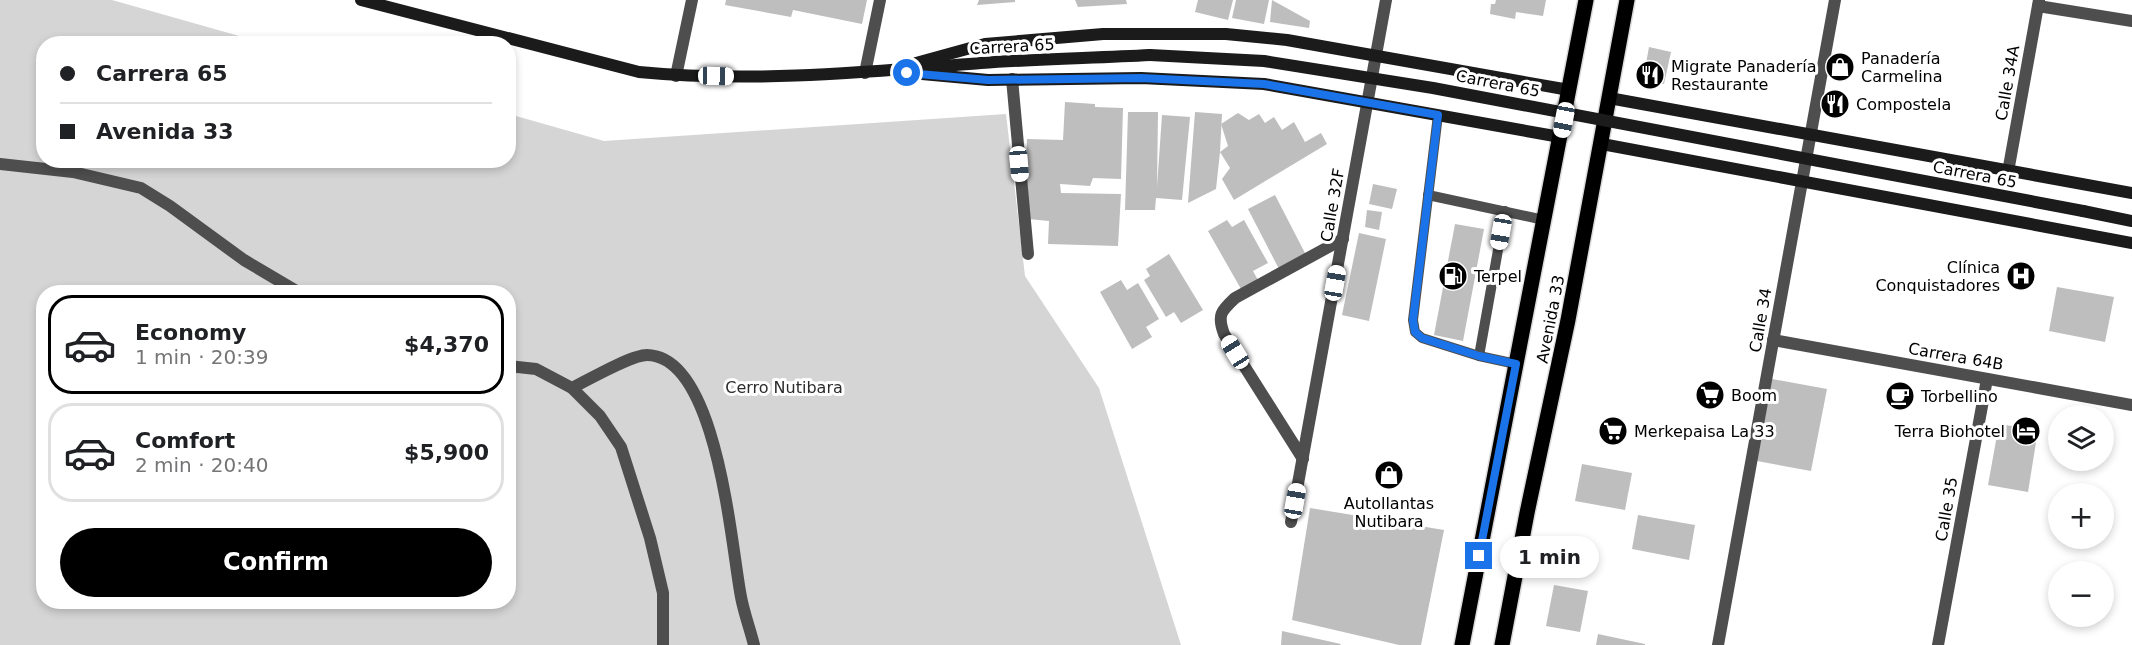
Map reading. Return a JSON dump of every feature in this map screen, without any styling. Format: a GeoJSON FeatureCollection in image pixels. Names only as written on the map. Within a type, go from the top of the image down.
{"type":"FeatureCollection","features":[{"type":"Feature","properties":{"kind":"main road","name":"Avenida 33"},"geometry":{"type":"LineString","coordinates":[[1462,645],[1586,0]]}},
{"type":"Feature","properties":{"kind":"main road","name":"Avenida 33"},"geometry":{"type":"LineString","coordinates":[[1502,645],[1568,320],[1627,0]]}},
{"type":"Feature","properties":{"kind":"street","name":"Carrera 65"},"geometry":{"type":"LineString","coordinates":[[361,0],[500,36]]}},
{"type":"Feature","properties":{"kind":"street"},"geometry":{"type":"LineString","coordinates":[[676,76],[692,0]]}},
{"type":"Feature","properties":{"kind":"street"},"geometry":{"type":"LineString","coordinates":[[865,73],[879,0]]}},
{"type":"Feature","properties":{"kind":"street","name":"Calle 32F"},"geometry":{"type":"LineString","coordinates":[[1291,522],[1386,0]]}},
{"type":"Feature","properties":{"kind":"street","name":"Calle 34"},"geometry":{"type":"LineString","coordinates":[[1718,645],[1835,0]]}},
{"type":"Feature","properties":{"kind":"street"},"geometry":{"type":"LineString","coordinates":[[2039,3],[2132,21]]}},
{"type":"Feature","properties":{"kind":"street","name":"Calle 34A"},"geometry":{"type":"LineString","coordinates":[[2008,172],[2039,3]]}},
{"type":"Feature","properties":{"kind":"street","name":"Carrera 65"},"geometry":{"type":"LineString","coordinates":[[886,71],[985,44],[1103,34],[1226,34],[1287,40],[1569,90]]}},
{"type":"Feature","properties":{"kind":"street","name":"Carrera 65"},"geometry":{"type":"LineString","coordinates":[[516,40],[639,72],[676,76],[775,77],[1150,55],[1264,61],[1433,88],[2132,221]]}},
{"type":"Feature","properties":{"kind":"street","name":"Carrera 65"},"geometry":{"type":"LineString","coordinates":[[886,71],[988,80],[1141,78],[1264,84],[1560,137]]}},
{"type":"Feature","properties":{"kind":"street"},"geometry":{"type":"LineString","coordinates":[[1012,79],[1028,254]]}},
{"type":"Feature","properties":{"kind":"street","name":"Carrera 65"},"geometry":{"type":"LineString","coordinates":[[1609,98],[2132,194]]}},
{"type":"Feature","properties":{"kind":"street"},"geometry":{"type":"LineString","coordinates":[[1602,144],[2132,243]]}},
{"type":"Feature","properties":{"kind":"street"},"geometry":{"type":"LineString","coordinates":[[0,164],[36,168]]}},
{"type":"Feature","properties":{"kind":"street"},"geometry":{"type":"LineString","coordinates":[[36,168],[73,172],[141,188],[170,206],[244,260],[286,285]]}},
{"type":"Feature","properties":{"kind":"street"},"geometry":{"type":"LineString","coordinates":[[1303,459],[1224,334],[1219,321],[1223,309],[1235,298],[1343,239]]}},
{"type":"Feature","properties":{"kind":"street","name":"Carrera 64B"},"geometry":{"type":"LineString","coordinates":[[1773,340],[2132,405]]}},
{"type":"Feature","properties":{"kind":"street"},"geometry":{"type":"LineString","coordinates":[[572,388],[626,361],[646,355],[662,358],[676,367],[686,381],[706,419],[725,489],[741,598],[754,645]]}},
{"type":"Feature","properties":{"kind":"street"},"geometry":{"type":"LineString","coordinates":[[516,367],[536,369],[572,388],[600,416],[621,447],[650,538],[663,593],[663,645]]}},
{"type":"Feature","properties":{"kind":"street","name":"Calle 35"},"geometry":{"type":"LineString","coordinates":[[1938,645],[1987,379]]}},
{"type":"Feature","properties":{"kind":"lane"},"geometry":{"type":"LineString","coordinates":[[1438,115],[1413,320],[1415,332],[1422,338],[1479,356],[1516,364]]}},
{"type":"Feature","properties":{"kind":"lane"},"geometry":{"type":"LineString","coordinates":[[1428,195],[1544,220]]}},
{"type":"Feature","properties":{"kind":"lane"},"geometry":{"type":"LineString","coordinates":[[1479,356],[1505,212]]}},
{"type":"Feature","properties":{"kind":"green space","name":"Cerro Nutibara"},"geometry":{"type":"Polygon","coordinates":[[[0,0],[112,0],[239,36],[36,36],[36,168],[516,168],[516,116],[604,141],[1006,114],[1025,276],[1099,388],[1181,645],[0,645],[0,0]]]}},
{"type":"Feature","properties":{"kind":"building"},"geometry":{"type":"Polygon","coordinates":[[[726,0],[867,0],[862,24],[793,10],[791,17],[725,5],[726,0]]]}},
{"type":"Feature","properties":{"kind":"building"},"geometry":{"type":"Polygon","coordinates":[[[979,0],[1015,0],[1015,2],[977,5],[979,0]]]}},
{"type":"Feature","properties":{"kind":"building"},"geometry":{"type":"Polygon","coordinates":[[[1075,0],[1126,0],[1127,4],[1078,7],[1075,0]]]}},
{"type":"Feature","properties":{"kind":"building"},"geometry":{"type":"Polygon","coordinates":[[[1198,0],[1233,0],[1228,20],[1195,12],[1198,0]]]}},
{"type":"Feature","properties":{"kind":"building"},"geometry":{"type":"Polygon","coordinates":[[[1236,0],[1269,0],[1264,24],[1232,18],[1236,0]]]}},
{"type":"Feature","properties":{"kind":"building"},"geometry":{"type":"Polygon","coordinates":[[[1272,0],[1310,21],[1309,28],[1270,22],[1272,0]]]}},
{"type":"Feature","properties":{"kind":"building"},"geometry":{"type":"Polygon","coordinates":[[[1496,0],[1546,0],[1543,16],[1516,12],[1515,19],[1490,14],[1491,4],[1495,4],[1496,0]]]}},
{"type":"Feature","properties":{"kind":"building"},"geometry":{"type":"Polygon","coordinates":[[[1649,47],[1671,52],[1664,84],[1643,80],[1649,47]]]}},
{"type":"Feature","properties":{"kind":"building"},"geometry":{"type":"Polygon","coordinates":[[[1065,102],[1095,104],[1095,107],[1123,108],[1121,179],[1093,178],[1090,186],[1060,184],[1061,193],[1121,194],[1118,246],[1048,244],[1049,221],[1028,219],[1025,194],[1027,139],[1063,140],[1065,102]]]}},
{"type":"Feature","properties":{"kind":"building"},"geometry":{"type":"Polygon","coordinates":[[[1128,112],[1158,112],[1157,187],[1162,115],[1190,117],[1182,200],[1156,198],[1155,210],[1125,210],[1128,112]]]}},
{"type":"Feature","properties":{"kind":"building"},"geometry":{"type":"Polygon","coordinates":[[[1195,112],[1222,114],[1220,152],[1216,189],[1188,203],[1195,112]]]}},
{"type":"Feature","properties":{"kind":"building"},"geometry":{"type":"Polygon","coordinates":[[[1238,113],[1249,120],[1259,114],[1265,123],[1274,117],[1282,130],[1294,122],[1305,142],[1321,133],[1327,144],[1234,200],[1222,179],[1230,168],[1220,152],[1228,146],[1221,124],[1238,113]]]}},
{"type":"Feature","properties":{"kind":"building"},"geometry":{"type":"Polygon","coordinates":[[[1373,184],[1397,189],[1392,209],[1369,204],[1373,184]]]}},
{"type":"Feature","properties":{"kind":"building"},"geometry":{"type":"Polygon","coordinates":[[[1275,195],[1306,255],[1279,269],[1248,209],[1275,195]]]}},
{"type":"Feature","properties":{"kind":"building"},"geometry":{"type":"Polygon","coordinates":[[[1367,210],[1382,212],[1379,230],[1365,227],[1367,210]]]}},
{"type":"Feature","properties":{"kind":"building"},"geometry":{"type":"Polygon","coordinates":[[[1227,220],[1232,227],[1244,220],[1268,263],[1253,271],[1258,280],[1241,289],[1208,231],[1227,220]]]}},
{"type":"Feature","properties":{"kind":"building"},"geometry":{"type":"Polygon","coordinates":[[[1455,224],[1484,229],[1463,341],[1434,335],[1455,224]]]}},
{"type":"Feature","properties":{"kind":"building"},"geometry":{"type":"Polygon","coordinates":[[[1359,233],[1386,239],[1369,321],[1342,315],[1359,233]]]}},
{"type":"Feature","properties":{"kind":"building"},"geometry":{"type":"Polygon","coordinates":[[[1169,254],[1203,310],[1181,323],[1174,312],[1166,317],[1144,280],[1150,276],[1146,269],[1169,254]]]}},
{"type":"Feature","properties":{"kind":"building"},"geometry":{"type":"Polygon","coordinates":[[[1121,280],[1127,290],[1138,283],[1159,319],[1146,327],[1152,337],[1132,349],[1100,292],[1121,280]]]}},
{"type":"Feature","properties":{"kind":"building"},"geometry":{"type":"Polygon","coordinates":[[[2057,287],[2114,297],[2105,342],[2049,331],[2057,287]]]}},
{"type":"Feature","properties":{"kind":"building"},"geometry":{"type":"Polygon","coordinates":[[[1772,379],[1827,389],[1811,471],[1757,461],[1772,379]]]}},
{"type":"Feature","properties":{"kind":"building"},"geometry":{"type":"Polygon","coordinates":[[[1999,424],[2038,430],[2028,492],[1988,485],[1999,424]]]}},
{"type":"Feature","properties":{"kind":"building"},"geometry":{"type":"Polygon","coordinates":[[[1582,464],[1632,473],[1625,510],[1575,501],[1582,464]]]}},
{"type":"Feature","properties":{"kind":"building"},"geometry":{"type":"Polygon","coordinates":[[[1310,508],[1444,530],[1421,645],[1399,645],[1292,620],[1310,508]]]}},
{"type":"Feature","properties":{"kind":"building"},"geometry":{"type":"Polygon","coordinates":[[[1638,515],[1695,525],[1689,560],[1632,549],[1638,515]]]}},
{"type":"Feature","properties":{"kind":"building"},"geometry":{"type":"Polygon","coordinates":[[[1554,585],[1588,591],[1580,632],[1546,626],[1554,585]]]}},
{"type":"Feature","properties":{"kind":"building"},"geometry":{"type":"Polygon","coordinates":[[[1282,631],[1341,644],[1281,645],[1282,631]]]}},
{"type":"Feature","properties":{"kind":"building"},"geometry":{"type":"Polygon","coordinates":[[[1598,634],[1645,644],[1645,645],[1596,645],[1598,634]]]}},
{"type":"Feature","properties":{"kind":"place","name":"Panadería Carmelina"},"geometry":{"type":"Point","coordinates":[1840,67]}},
{"type":"Feature","properties":{"kind":"place","name":"Migrate Panadería Restaurante"},"geometry":{"type":"Point","coordinates":[1650,75]}},
{"type":"Feature","properties":{"kind":"place","name":"Compostela"},"geometry":{"type":"Point","coordinates":[1835,104]}},
{"type":"Feature","properties":{"kind":"place","name":"Terpel"},"geometry":{"type":"Point","coordinates":[1453,276]}},
{"type":"Feature","properties":{"kind":"place","name":"Clínica Conquistadores"},"geometry":{"type":"Point","coordinates":[2021,276]}},
{"type":"Feature","properties":{"kind":"place","name":"Boom"},"geometry":{"type":"Point","coordinates":[1710,395]}},
{"type":"Feature","properties":{"kind":"place","name":"Torbellino"},"geometry":{"type":"Point","coordinates":[1900,396]}},
{"type":"Feature","properties":{"kind":"place","name":"Merkepaisa La 33"},"geometry":{"type":"Point","coordinates":[1613,431]}},
{"type":"Feature","properties":{"kind":"place","name":"Terra Biohotel"},"geometry":{"type":"Point","coordinates":[2026,431]}},
{"type":"Feature","properties":{"kind":"place","name":"Autollantas Nutibara"},"geometry":{"type":"Point","coordinates":[1389,475]}},
{"type":"Feature","properties":{"kind":"route"},"geometry":{"type":"LineString","coordinates":[[907,73],[988,80],[1141,78],[1264,84],[1438,115],[1413,320],[1415,332],[1422,338],[1479,356],[1516,364],[1479,556]]}}]}
